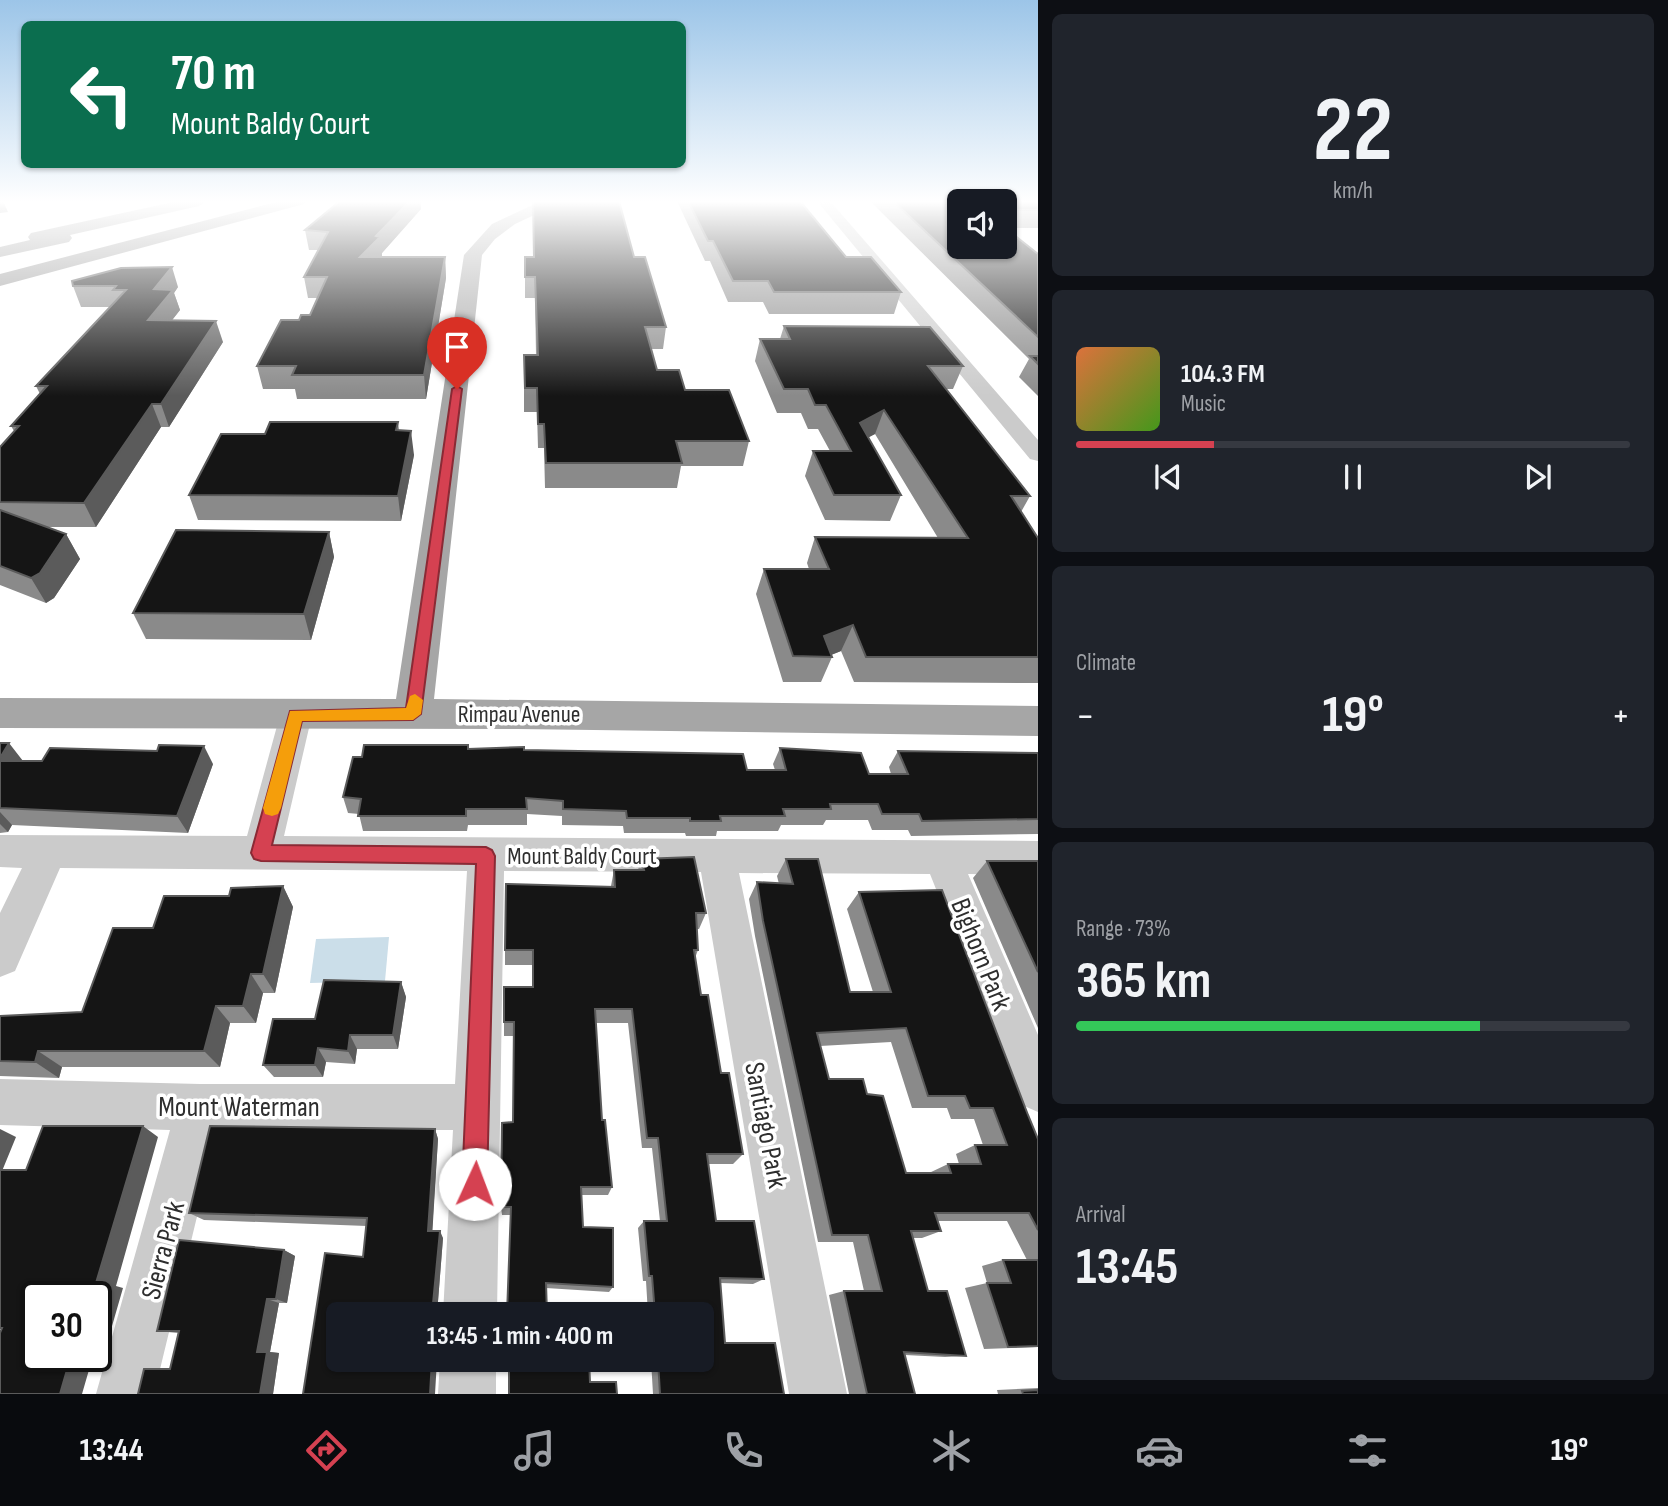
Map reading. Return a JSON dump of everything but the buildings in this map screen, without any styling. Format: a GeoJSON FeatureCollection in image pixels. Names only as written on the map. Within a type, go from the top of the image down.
{"type":"FeatureCollection","features":[{"type":"Feature","properties":{"kind":"highway"},"geometry":{"type":"LineString","coordinates":[[0,280],[53,266]]}},
{"type":"Feature","properties":{"kind":"main road"},"geometry":{"type":"LineString","coordinates":[[413,714],[472,266]]}},
{"type":"Feature","properties":{"kind":"main road","name":"Rimpau Avenue"},"geometry":{"type":"LineString","coordinates":[[0,713],[413,714],[1038,721]]}},
{"type":"Feature","properties":{"kind":"street"},"geometry":{"type":"LineString","coordinates":[[878,266],[1038,454]]}},
{"type":"Feature","properties":{"kind":"street"},"geometry":{"type":"LineString","coordinates":[[261,853],[296,715]]}},
{"type":"Feature","properties":{"kind":"street","name":"Mount Baldy Court"},"geometry":{"type":"LineString","coordinates":[[0,851],[1038,858]]}},
{"type":"Feature","properties":{"kind":"street"},"geometry":{"type":"LineString","coordinates":[[0,957],[50,851]]}},
{"type":"Feature","properties":{"kind":"street"},"geometry":{"type":"LineString","coordinates":[[470,1302],[486,856]]}},
{"type":"Feature","properties":{"kind":"street","name":"Santiago Park"},"geometry":{"type":"LineString","coordinates":[[717,856],[818,1394]]}},
{"type":"Feature","properties":{"kind":"street","name":"Bighorn Park"},"geometry":{"type":"LineString","coordinates":[[942,857],[1038,1089]]}},
{"type":"Feature","properties":{"kind":"street","name":"Mount Waterman"},"geometry":{"type":"LineString","coordinates":[[0,1102],[200,1107],[478,1107]]}},
{"type":"Feature","properties":{"kind":"street","name":"Sierra Park"},"geometry":{"type":"LineString","coordinates":[[125,1394],[200,1107]]}},
{"type":"Feature","properties":{"kind":"street"},"geometry":{"type":"LineString","coordinates":[[467,1394],[468,1372]]}},
{"type":"Feature","properties":{"kind":"water"},"geometry":{"type":"Polygon","coordinates":[[[389,937],[385,981],[310,983],[316,939],[389,937]]]}},
{"type":"Feature","properties":{"kind":"slow traffic"},"geometry":{"type":"LineString","coordinates":[[272,808],[296,715],[413,714],[415,700]]}},
{"type":"Feature","properties":{"kind":"route"},"geometry":{"type":"LineString","coordinates":[[457,389],[413,714],[296,715],[261,853],[486,856],[475,1184]]}}]}
